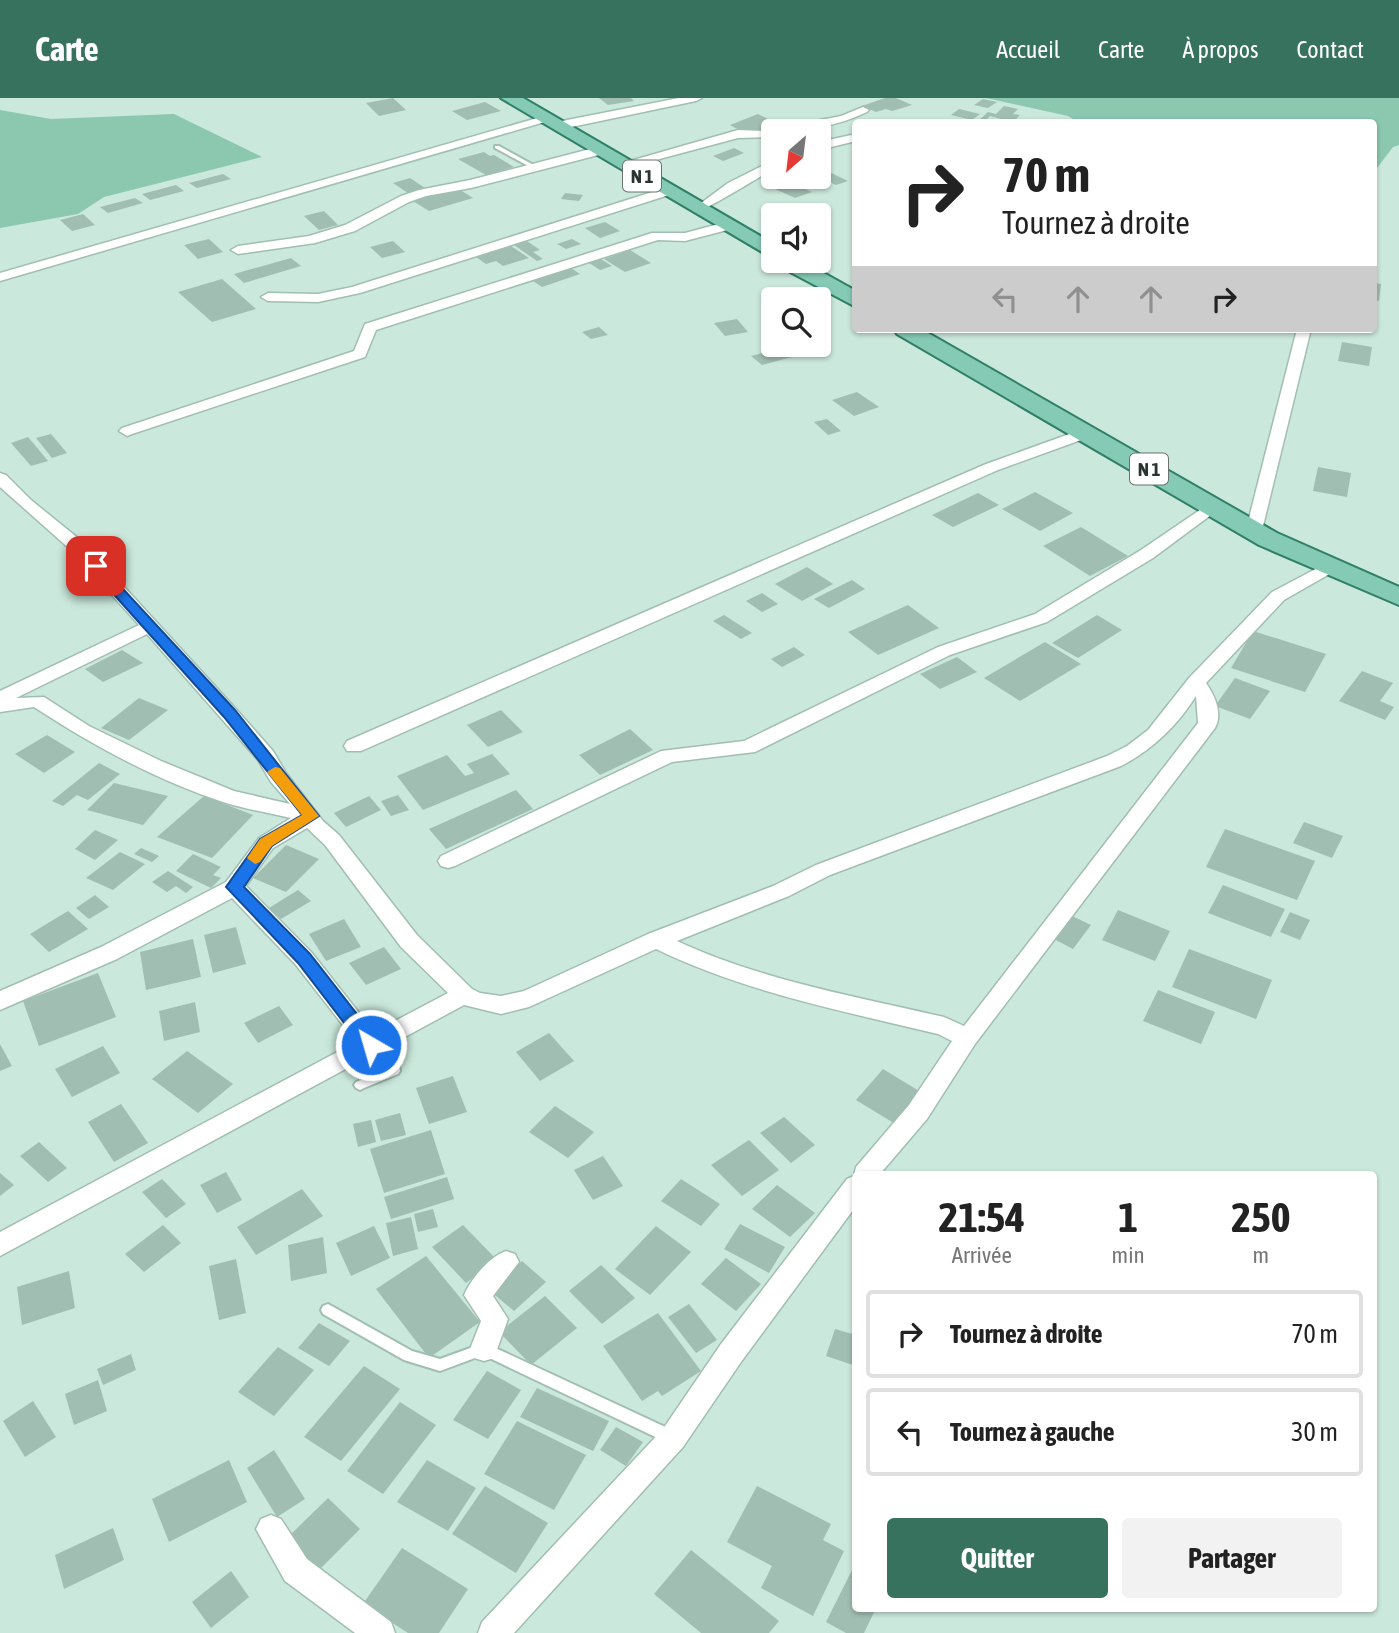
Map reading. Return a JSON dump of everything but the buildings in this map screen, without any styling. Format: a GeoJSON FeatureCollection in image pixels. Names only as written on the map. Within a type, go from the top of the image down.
{"type":"FeatureCollection","features":[{"type":"Feature","properties":{"kind":"main road","name":"N 1"},"geometry":{"type":"LineString","coordinates":[[510,98],[761,246]]}},
{"type":"Feature","properties":{"kind":"main road"},"geometry":{"type":"LineString","coordinates":[[808,273],[852,298]]}},
{"type":"Feature","properties":{"kind":"main road","name":"N 1"},"geometry":{"type":"LineString","coordinates":[[912,333],[1254,530],[1331,568],[1399,597]]}},
{"type":"Feature","properties":{"kind":"street"},"geometry":{"type":"LineString","coordinates":[[0,277],[551,123],[696,98]]}},
{"type":"Feature","properties":{"kind":"street"},"geometry":{"type":"LineString","coordinates":[[831,121],[863,110]]}},
{"type":"Feature","properties":{"kind":"street"},"geometry":{"type":"LineString","coordinates":[[622,165],[738,134],[761,135]]}},
{"type":"Feature","properties":{"kind":"street"},"geometry":{"type":"LineString","coordinates":[[831,143],[852,138]]}},
{"type":"Feature","properties":{"kind":"street"},"geometry":{"type":"LineString","coordinates":[[238,250],[310,240],[350,228],[405,199],[423,193],[536,168],[598,150]]}},
{"type":"Feature","properties":{"kind":"street"},"geometry":{"type":"LineString","coordinates":[[699,209],[732,186],[761,171]]}},
{"type":"Feature","properties":{"kind":"street"},"geometry":{"type":"LineString","coordinates":[[268,298],[318,298],[355,290],[668,191]]}},
{"type":"Feature","properties":{"kind":"street"},"geometry":{"type":"LineString","coordinates":[[127,431],[360,354],[370,327],[657,236],[685,237],[726,226]]}},
{"type":"Feature","properties":{"kind":"street"},"geometry":{"type":"LineString","coordinates":[[1254,530],[1303,333]]}},
{"type":"Feature","properties":{"kind":"street"},"geometry":{"type":"LineString","coordinates":[[354,746],[992,467],[1086,433]]}},
{"type":"Feature","properties":{"kind":"street"},"geometry":{"type":"LineString","coordinates":[[0,478],[25,503],[78,547],[229,713],[312,816],[316,825],[332,840],[409,941],[464,995],[475,1001],[501,1005],[529,998],[656,940],[781,891],[840,864],[1114,761],[1134,751],[1155,734],[1196,682],[1278,596],[1331,568]]}},
{"type":"Feature","properties":{"kind":"street"},"geometry":{"type":"LineString","coordinates":[[448,861],[668,756],[748,747],[944,651],[1041,618],[1147,554],[1213,506]]}},
{"type":"Feature","properties":{"kind":"street"},"geometry":{"type":"LineString","coordinates":[[0,698],[149,626]]}},
{"type":"Feature","properties":{"kind":"street"},"geometry":{"type":"LineString","coordinates":[[868,1171],[918,1112],[967,1038],[1208,724],[1207,698],[1196,682]]}},
{"type":"Feature","properties":{"kind":"street"},"geometry":{"type":"LineString","coordinates":[[0,706],[37,701],[82,730],[154,766],[229,797],[312,816]]}},
{"type":"Feature","properties":{"kind":"street"},"geometry":{"type":"LineString","coordinates":[[0,1000],[109,953],[234,887],[266,843],[312,816]]}},
{"type":"Feature","properties":{"kind":"street"},"geometry":{"type":"LineString","coordinates":[[234,887],[380,1041]]}},
{"type":"Feature","properties":{"kind":"street"},"geometry":{"type":"LineString","coordinates":[[656,940],[738,975],[944,1026],[967,1038]]}},
{"type":"Feature","properties":{"kind":"street"},"geometry":{"type":"LineString","coordinates":[[0,1245],[464,995]]}},
{"type":"Feature","properties":{"kind":"street"},"geometry":{"type":"LineString","coordinates":[[493,1633],[673,1438],[731,1353],[852,1191]]}},
{"type":"Feature","properties":{"kind":"street"},"geometry":{"type":"LineString","coordinates":[[484,1349],[495,1319],[477,1295],[506,1262]]}},
{"type":"Feature","properties":{"kind":"street"},"geometry":{"type":"LineString","coordinates":[[271,1529],[296,1570],[380,1633]]}},
{"type":"Feature","properties":{"kind":"lane"},"geometry":{"type":"LineString","coordinates":[[497,147],[536,168]]}},
{"type":"Feature","properties":{"kind":"lane"},"geometry":{"type":"LineString","coordinates":[[360,1085],[394,1071],[380,1041]]}},
{"type":"Feature","properties":{"kind":"lane"},"geometry":{"type":"LineString","coordinates":[[328,1310],[409,1356],[440,1365],[484,1349],[673,1438]]}},
{"type":"Feature","properties":{"kind":"green space"},"geometry":{"type":"Polygon","coordinates":[[[986,98],[1399,98],[1399,145],[1393,147],[1377,168],[1377,119],[1073,119],[986,98]]]}},
{"type":"Feature","properties":{"kind":"green space"},"geometry":{"type":"Polygon","coordinates":[[[0,110],[51,119],[174,114],[262,157],[104,197],[78,214],[0,228],[0,110]]]}},
{"type":"Feature","properties":{"kind":"slow traffic"},"geometry":{"type":"LineString","coordinates":[[255,858],[266,843],[312,816],[275,772]]}},
{"type":"Feature","properties":{"kind":"route"},"geometry":{"type":"LineString","coordinates":[[96,566],[229,713],[312,816],[266,843],[234,887],[304,959],[371,1045]]}}]}
